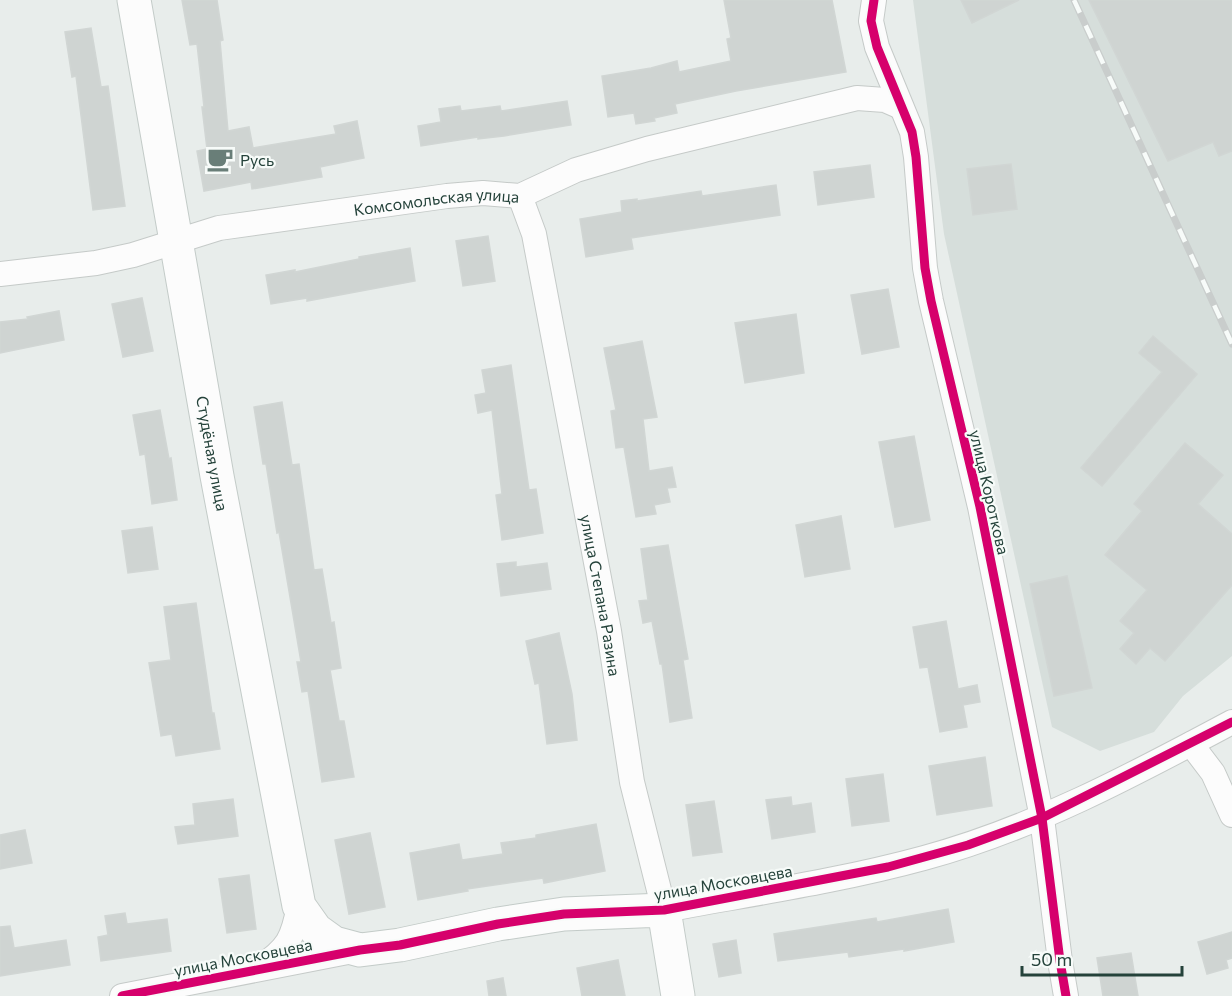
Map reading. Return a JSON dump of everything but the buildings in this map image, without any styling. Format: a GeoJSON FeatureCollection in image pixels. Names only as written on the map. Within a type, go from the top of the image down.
{"type":"FeatureCollection","features":[{"type":"Feature","properties":{"kind":"street","name":"Студёная улица"},"geometry":{"type":"LineString","coordinates":[[134,0],[217,476],[299,906]]}},
{"type":"Feature","properties":{"kind":"street","name":"улица Короткова"},"geometry":{"type":"LineString","coordinates":[[874,0],[871,21],[875,38],[912,132],[925,268],[980,507],[1042,818],[1066,996]]}},
{"type":"Feature","properties":{"kind":"street","name":"Комсомольская улица"},"geometry":{"type":"LineString","coordinates":[[0,274],[96,263],[133,255],[219,228],[447,196],[483,193],[520,196],[576,170],[647,148],[857,98],[885,100],[901,107]]}},
{"type":"Feature","properties":{"kind":"street","name":"улица Степана Разина"},"geometry":{"type":"LineString","coordinates":[[520,196],[534,234],[609,631],[632,782],[664,910],[678,996]]}},
{"type":"Feature","properties":{"kind":"street","name":"улица Московцева"},"geometry":{"type":"LineString","coordinates":[[122,996],[360,950],[400,945],[498,924],[564,914],[664,910],[924,858],[968,845],[1042,818],[1232,722]]}},
{"type":"Feature","properties":{"kind":"street"},"geometry":{"type":"LineString","coordinates":[[1191,744],[1213,773],[1232,815]]}},
{"type":"Feature","properties":{"kind":"street","name":"улица Московцева"},"geometry":{"type":"LineString","coordinates":[[255,970],[275,957],[287,945],[294,932],[299,906]]}},
{"type":"Feature","properties":{"kind":"street"},"geometry":{"type":"LineString","coordinates":[[299,906],[316,930],[334,944],[360,950]]}},
{"type":"Feature","properties":{"kind":"shaded area"},"geometry":{"type":"Polygon","coordinates":[[[913,0],[1232,0],[1232,656],[1183,696],[1154,732],[1100,751],[1052,727],[944,234],[913,0]]]}},
{"type":"Feature","properties":{"kind":"railway"},"geometry":{"type":"LineString","coordinates":[[1074,0],[1232,344]]}},
{"type":"Feature","properties":{"kind":"cycle path"},"geometry":{"type":"LineString","coordinates":[[874,0],[871,21],[877,47],[912,132],[925,268],[980,507],[1042,818],[1066,996]]}},
{"type":"Feature","properties":{"kind":"cycle path"},"geometry":{"type":"LineString","coordinates":[[122,996],[360,950],[400,945],[498,924],[564,914],[664,910],[888,867],[968,845],[1042,818],[1232,722]]}},
{"type":"Feature","properties":{"kind":"place","name":"Русь"},"geometry":{"type":"Point","coordinates":[220,159]}}]}
